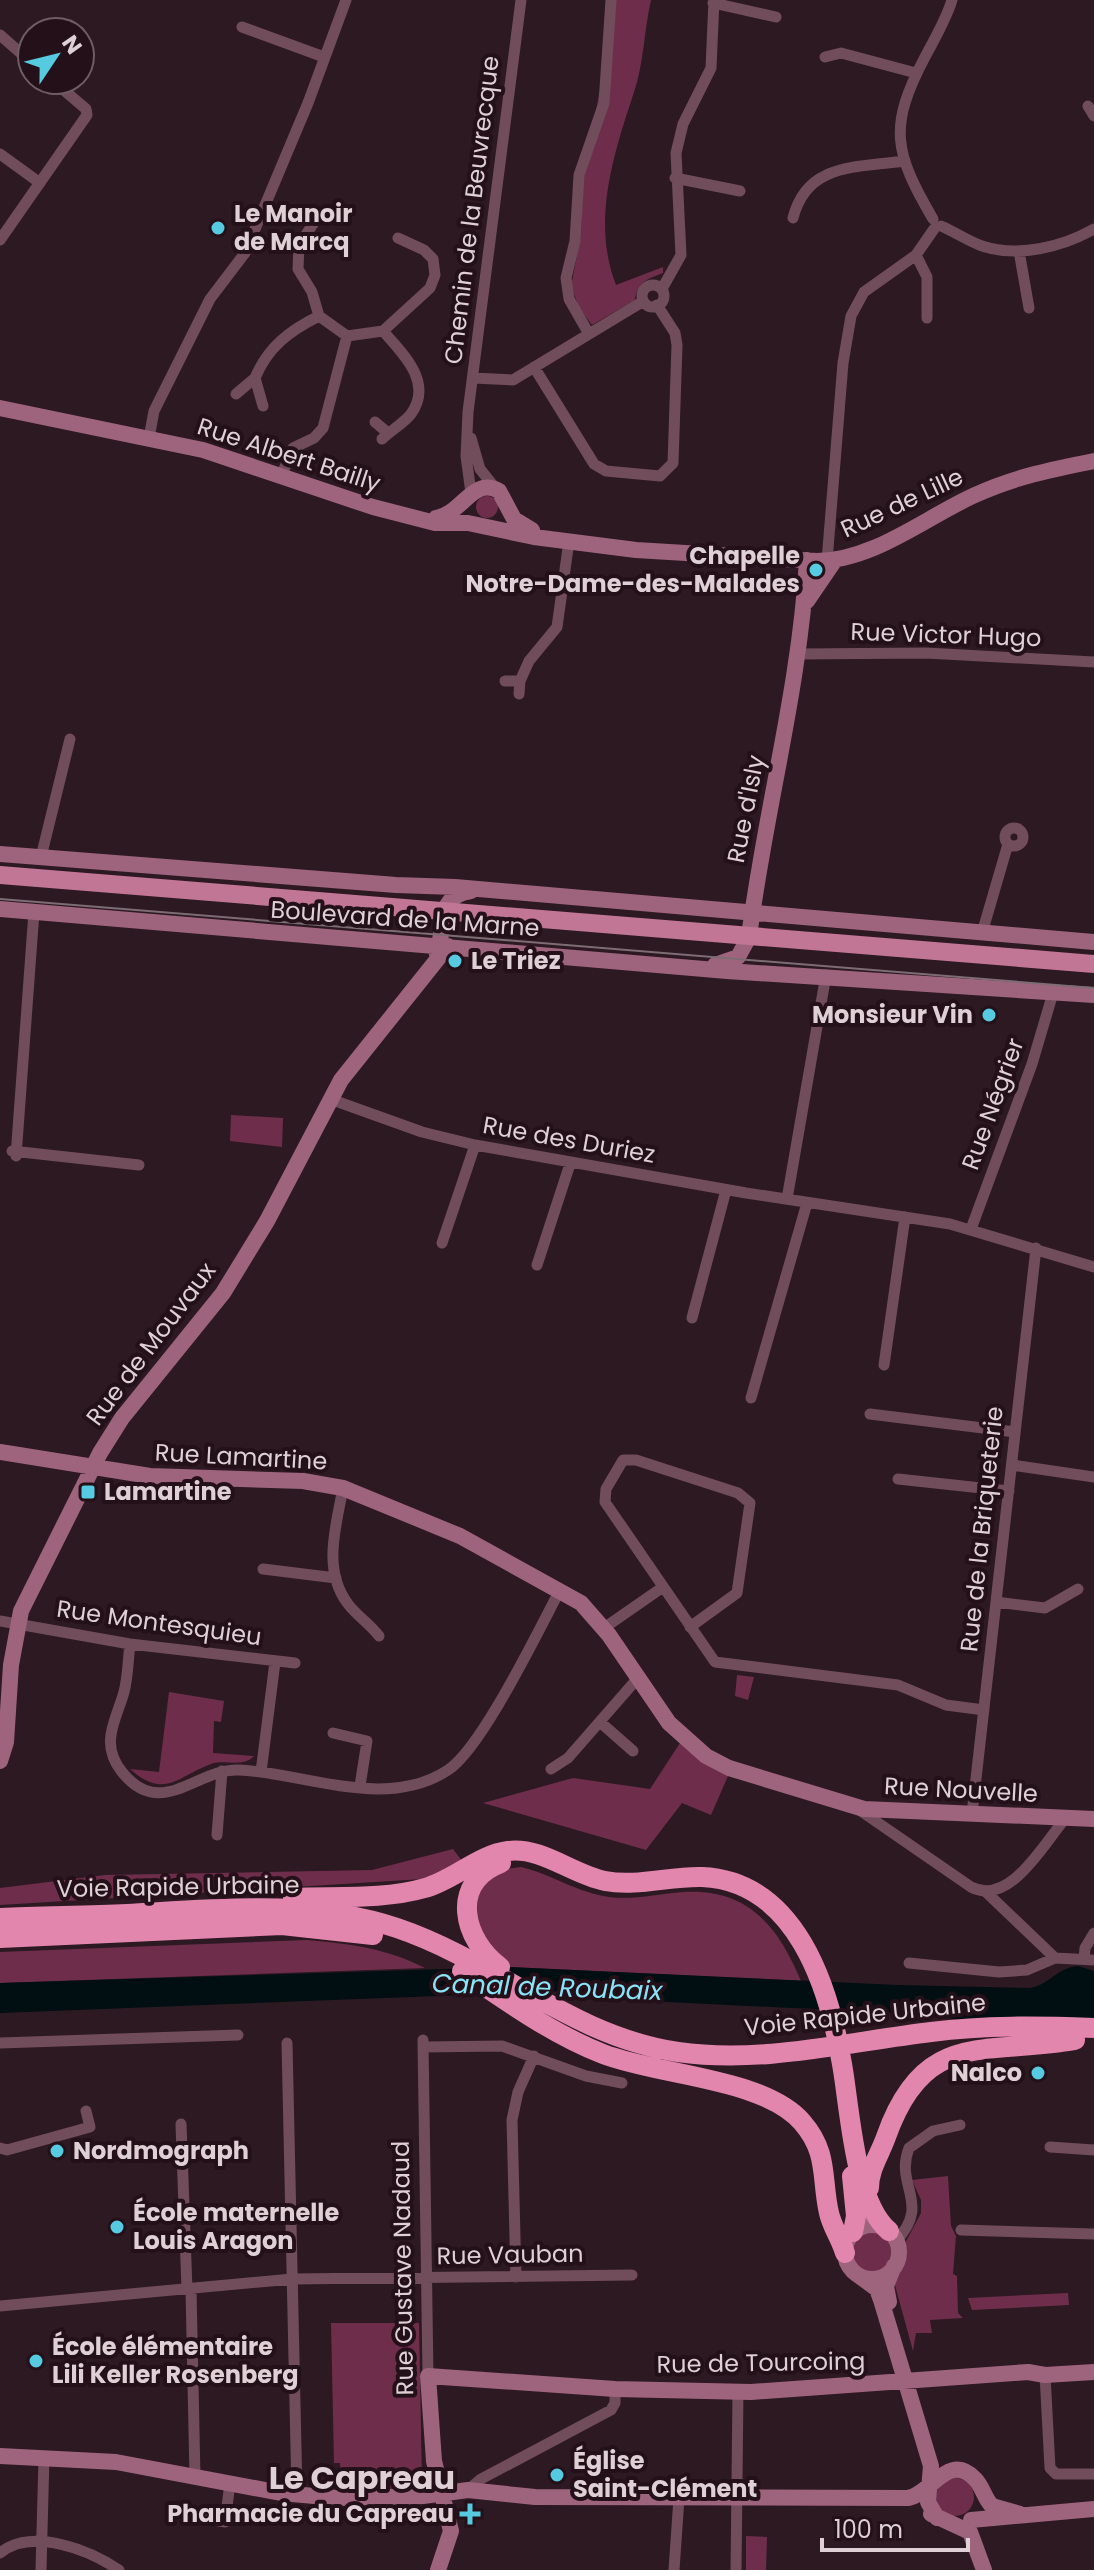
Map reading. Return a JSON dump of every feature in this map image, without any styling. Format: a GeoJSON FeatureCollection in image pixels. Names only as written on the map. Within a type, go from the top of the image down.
{"type":"FeatureCollection","features":[{"type":"Feature","properties":{"kind":"highway"},"geometry":{"type":"LineString","coordinates":[[74,1915],[118,1907],[414,1891],[453,1877],[496,1853],[523,1851],[605,1881],[700,1877],[738,1884],[779,1912],[830,2011],[856,2216],[853,2232]]}},
{"type":"Feature","properties":{"kind":"highway"},"geometry":{"type":"LineString","coordinates":[[596,2026],[516,1978],[482,1952],[466,1919],[470,1892],[488,1870],[504,1862],[521,1861],[609,1891],[702,1886],[734,1893],[769,1915],[803,1954]]}},
{"type":"Feature","properties":{"kind":"highway","name":"Voie Rapide Urbaine"},"geometry":{"type":"LineString","coordinates":[[0,1918],[264,1908],[328,1912],[399,1929],[459,1962],[596,2026],[664,2049],[743,2056],[963,2028],[1094,2028]]}},
{"type":"Feature","properties":{"kind":"highway","name":"Voie Rapide Urbaine"},"geometry":{"type":"LineString","coordinates":[[0,1938],[300,1925],[357,1931],[459,1962]]}},
{"type":"Feature","properties":{"kind":"highway"},"geometry":{"type":"LineString","coordinates":[[459,1962],[564,2032],[649,2069],[744,2088],[771,2099],[793,2114],[808,2130],[822,2157],[828,2209],[845,2253]]}},
{"type":"Feature","properties":{"kind":"highway","name":"Voie Rapide Urbaine"},"geometry":{"type":"LineString","coordinates":[[564,2032],[643,2059],[732,2069],[786,2065],[965,2041],[1085,2040]]}},
{"type":"Feature","properties":{"kind":"highway"},"geometry":{"type":"LineString","coordinates":[[872,2208],[871,2171],[900,2103],[928,2070],[946,2058],[980,2047],[1085,2040]]}},
{"type":"Feature","properties":{"kind":"highway"},"geometry":{"type":"LineString","coordinates":[[842,2090],[872,2208],[892,2236]]}},
{"type":"Feature","properties":{"kind":"main road","name":"Boulevard de la Marne"},"geometry":{"type":"LineString","coordinates":[[0,875],[442,916]]}},
{"type":"Feature","properties":{"kind":"main road","name":"Boulevard de la Marne"},"geometry":{"type":"LineString","coordinates":[[0,885],[442,916],[749,929],[1094,973]]}},
{"type":"Feature","properties":{"kind":"main road","name":"Boulevard de la Marne"},"geometry":{"type":"LineString","coordinates":[[749,929],[769,939],[1094,964]]}},
{"type":"Feature","properties":{"kind":"street"},"geometry":{"type":"LineString","coordinates":[[149,438],[154,411],[210,299],[245,253],[346,0]]}},
{"type":"Feature","properties":{"kind":"street","name":"Chemin de la Beuvrecque"},"geometry":{"type":"LineString","coordinates":[[470,496],[466,456],[468,426],[521,0]]}},
{"type":"Feature","properties":{"kind":"street"},"geometry":{"type":"LineString","coordinates":[[589,334],[571,304],[566,278],[575,241],[579,175],[604,103],[611,0]]}},
{"type":"Feature","properties":{"kind":"street"},"geometry":{"type":"LineString","coordinates":[[952,0],[916,73],[901,117],[904,161],[911,183],[936,225],[984,247],[1019,251],[1060,243],[1094,229]]}},
{"type":"Feature","properties":{"kind":"street"},"geometry":{"type":"LineString","coordinates":[[657,305],[664,297],[663,287],[676,268],[682,248],[675,178],[681,130],[711,68],[714,1],[776,17]]}},
{"type":"Feature","properties":{"kind":"street"},"geometry":{"type":"LineString","coordinates":[[242,27],[324,57]]}},
{"type":"Feature","properties":{"kind":"street"},"geometry":{"type":"LineString","coordinates":[[0,35],[16,49]]}},
{"type":"Feature","properties":{"kind":"street"},"geometry":{"type":"LineString","coordinates":[[825,57],[841,53],[916,73]]}},
{"type":"Feature","properties":{"kind":"street"},"geometry":{"type":"LineString","coordinates":[[0,240],[87,115],[86,109],[71,96]]}},
{"type":"Feature","properties":{"kind":"street"},"geometry":{"type":"LineString","coordinates":[[0,154],[40,183]]}},
{"type":"Feature","properties":{"kind":"street"},"geometry":{"type":"LineString","coordinates":[[793,218],[806,188],[822,176],[850,166],[904,161]]}},
{"type":"Feature","properties":{"kind":"street"},"geometry":{"type":"LineString","coordinates":[[675,178],[740,191]]}},
{"type":"Feature","properties":{"kind":"street"},"geometry":{"type":"LineString","coordinates":[[319,215],[302,239],[297,256],[298,269],[312,292],[319,316],[347,336],[383,331],[427,293],[435,275],[434,262],[428,253],[398,238]]}},
{"type":"Feature","properties":{"kind":"street"},"geometry":{"type":"LineString","coordinates":[[831,560],[843,363],[849,324],[861,296],[916,255],[936,225]]}},
{"type":"Feature","properties":{"kind":"street"},"geometry":{"type":"LineString","coordinates":[[1019,251],[1029,308]]}},
{"type":"Feature","properties":{"kind":"street"},"geometry":{"type":"LineString","coordinates":[[916,255],[927,277],[927,318]]}},
{"type":"Feature","properties":{"kind":"street"},"geometry":{"type":"LineString","coordinates":[[473,378],[507,382],[642,302],[648,289],[663,287]]}},
{"type":"Feature","properties":{"kind":"street"},"geometry":{"type":"LineString","coordinates":[[534,367],[594,464],[606,471],[660,476],[673,463],[677,345],[675,333],[657,305],[642,302]]}},
{"type":"Feature","properties":{"kind":"street"},"geometry":{"type":"LineString","coordinates":[[236,394],[255,378],[264,358],[278,342],[319,316]]}},
{"type":"Feature","properties":{"kind":"street"},"geometry":{"type":"LineString","coordinates":[[375,422],[385,436],[412,413],[419,388],[413,367],[383,331]]}},
{"type":"Feature","properties":{"kind":"street"},"geometry":{"type":"LineString","coordinates":[[282,474],[293,448],[314,438],[323,428],[347,336]]}},
{"type":"Feature","properties":{"kind":"street"},"geometry":{"type":"LineString","coordinates":[[255,378],[263,406]]}},
{"type":"Feature","properties":{"kind":"street","name":"Rue Albert Bailly"},"geometry":{"type":"LineString","coordinates":[[0,408],[149,438],[282,474],[373,507],[415,517],[569,541]]}},
{"type":"Feature","properties":{"kind":"street","name":"Chemin de la Beuvrecque"},"geometry":{"type":"LineString","coordinates":[[468,426],[480,469],[501,496]]}},
{"type":"Feature","properties":{"kind":"street","name":"Rue de Lille"},"geometry":{"type":"LineString","coordinates":[[569,541],[726,556],[831,560],[891,538],[990,488],[1039,472],[1094,461]]}},
{"type":"Feature","properties":{"kind":"street"},"geometry":{"type":"LineString","coordinates":[[415,517],[444,517],[485,487],[501,496],[519,523],[569,541],[557,627],[529,661],[520,681],[519,694]]}},
{"type":"Feature","properties":{"kind":"street"},"geometry":{"type":"LineString","coordinates":[[470,496],[467,512],[483,526],[504,517],[501,496]]}},
{"type":"Feature","properties":{"kind":"street","name":"Rue d'Isly"},"geometry":{"type":"LineString","coordinates":[[749,929],[805,606],[807,560]]}},
{"type":"Feature","properties":{"kind":"street","name":"Rue d'Isly"},"geometry":{"type":"LineString","coordinates":[[805,606],[831,560]]}},
{"type":"Feature","properties":{"kind":"street","name":"Rue Victor Hugo"},"geometry":{"type":"LineString","coordinates":[[797,654],[926,653],[1094,662]]}},
{"type":"Feature","properties":{"kind":"street"},"geometry":{"type":"LineString","coordinates":[[505,681],[520,681]]}},
{"type":"Feature","properties":{"kind":"street"},"geometry":{"type":"LineString","coordinates":[[41,857],[70,739]]}},
{"type":"Feature","properties":{"kind":"street"},"geometry":{"type":"LineString","coordinates":[[982,933],[1008,844]]}},
{"type":"Feature","properties":{"kind":"street","name":"Boulevard de la Marne"},"geometry":{"type":"LineString","coordinates":[[0,854],[700,908],[749,929],[1093,938]]}},
{"type":"Feature","properties":{"kind":"street"},"geometry":{"type":"LineString","coordinates":[[444,946],[442,916],[453,896],[477,890]]}},
{"type":"Feature","properties":{"kind":"street","name":"Boulevard de la Marne"},"geometry":{"type":"LineString","coordinates":[[0,909],[678,964],[727,971],[826,975],[1094,995]]}},
{"type":"Feature","properties":{"kind":"street"},"geometry":{"type":"LineString","coordinates":[[34,912],[14,1153],[139,1165]]}},
{"type":"Feature","properties":{"kind":"street"},"geometry":{"type":"LineString","coordinates":[[678,964],[725,964],[738,957],[749,929]]}},
{"type":"Feature","properties":{"kind":"street","name":"Rue de Mouvaux"},"geometry":{"type":"LineString","coordinates":[[0,1761],[6,1742],[11,1665],[18,1624],[31,1588],[92,1468],[122,1418],[210,1313],[274,1207],[330,1099],[444,946]]}},
{"type":"Feature","properties":{"kind":"street"},"geometry":{"type":"LineString","coordinates":[[787,1199],[826,975]]}},
{"type":"Feature","properties":{"kind":"street","name":"Rue Négrier"},"geometry":{"type":"LineString","coordinates":[[971,1229],[1028,1075],[1053,993]]}},
{"type":"Feature","properties":{"kind":"street","name":"Rue des Duriez"},"geometry":{"type":"LineString","coordinates":[[330,1099],[410,1128],[475,1145],[570,1164],[971,1229],[1094,1267]]}},
{"type":"Feature","properties":{"kind":"street"},"geometry":{"type":"LineString","coordinates":[[442,1243],[475,1145]]}},
{"type":"Feature","properties":{"kind":"street"},"geometry":{"type":"LineString","coordinates":[[537,1265],[570,1164]]}},
{"type":"Feature","properties":{"kind":"street"},"geometry":{"type":"LineString","coordinates":[[692,1318],[726,1190]]}},
{"type":"Feature","properties":{"kind":"street"},"geometry":{"type":"LineString","coordinates":[[751,1398],[807,1203]]}},
{"type":"Feature","properties":{"kind":"street"},"geometry":{"type":"LineString","coordinates":[[884,1365],[905,1217]]}},
{"type":"Feature","properties":{"kind":"street","name":"Rue de la Briqueterie"},"geometry":{"type":"LineString","coordinates":[[972,1814],[1036,1248]]}},
{"type":"Feature","properties":{"kind":"street"},"geometry":{"type":"LineString","coordinates":[[870,1414],[1015,1432]]}},
{"type":"Feature","properties":{"kind":"street","name":"Rue Lamartine"},"geometry":{"type":"LineString","coordinates":[[0,1452],[163,1478],[303,1481],[343,1488],[453,1533],[560,1590],[584,1606],[604,1628],[637,1679]]}},
{"type":"Feature","properties":{"kind":"street"},"geometry":{"type":"LineString","coordinates":[[690,1627],[737,1593],[750,1503],[742,1495],[627,1458],[618,1465],[604,1495],[605,1502],[690,1627],[712,1659],[722,1665],[898,1685],[946,1705],[984,1710]]}},
{"type":"Feature","properties":{"kind":"street"},"geometry":{"type":"LineString","coordinates":[[1012,1465],[1094,1477]]}},
{"type":"Feature","properties":{"kind":"street"},"geometry":{"type":"LineString","coordinates":[[898,1479],[1009,1491]]}},
{"type":"Feature","properties":{"kind":"street"},"geometry":{"type":"LineString","coordinates":[[343,1488],[332,1555],[336,1578],[350,1607],[379,1636]]}},
{"type":"Feature","properties":{"kind":"street"},"geometry":{"type":"LineString","coordinates":[[263,1569],[336,1578]]}},
{"type":"Feature","properties":{"kind":"street"},"geometry":{"type":"LineString","coordinates":[[604,1628],[663,1587]]}},
{"type":"Feature","properties":{"kind":"street"},"geometry":{"type":"LineString","coordinates":[[996,1602],[1045,1608],[1078,1589]]}},
{"type":"Feature","properties":{"kind":"street"},"geometry":{"type":"LineString","coordinates":[[130,1644],[124,1689],[109,1730],[110,1748],[122,1772],[143,1788],[170,1792],[222,1771],[261,1772],[392,1789],[414,1785],[441,1774],[460,1760],[560,1590]]}},
{"type":"Feature","properties":{"kind":"street","name":"Rue Montesquieu"},"geometry":{"type":"LineString","coordinates":[[0,1621],[130,1644],[295,1663]]}},
{"type":"Feature","properties":{"kind":"street"},"geometry":{"type":"LineString","coordinates":[[261,1772],[275,1662]]}},
{"type":"Feature","properties":{"kind":"street"},"geometry":{"type":"LineString","coordinates":[[551,1769],[568,1758],[637,1679]]}},
{"type":"Feature","properties":{"kind":"street","name":"Rue Nouvelle"},"geometry":{"type":"LineString","coordinates":[[637,1679],[674,1729],[713,1760],[738,1772],[854,1807],[1094,1819]]}},
{"type":"Feature","properties":{"kind":"street"},"geometry":{"type":"LineString","coordinates":[[600,1722],[633,1751]]}},
{"type":"Feature","properties":{"kind":"street"},"geometry":{"type":"LineString","coordinates":[[333,1733],[367,1741],[360,1786]]}},
{"type":"Feature","properties":{"kind":"street"},"geometry":{"type":"LineString","coordinates":[[217,1835],[222,1771]]}},
{"type":"Feature","properties":{"kind":"street"},"geometry":{"type":"LineString","coordinates":[[854,1807],[971,1887],[986,1892],[1055,1958]]}},
{"type":"Feature","properties":{"kind":"street"},"geometry":{"type":"LineString","coordinates":[[986,1892],[1000,1889],[1013,1880],[1065,1819]]}},
{"type":"Feature","properties":{"kind":"street"},"geometry":{"type":"LineString","coordinates":[[909,1963],[1012,1972],[1055,1958],[1089,1959],[1094,1933]]}},
{"type":"Feature","properties":{"kind":"street"},"geometry":{"type":"LineString","coordinates":[[0,2043],[238,2035]]}},
{"type":"Feature","properties":{"kind":"street"},"geometry":{"type":"LineString","coordinates":[[287,2043],[297,2494]]}},
{"type":"Feature","properties":{"kind":"street","name":"Rue Gustave Nadaud"},"geometry":{"type":"LineString","coordinates":[[438,2570],[451,2535],[430,2429],[423,2044],[502,2046],[534,2056]]}},
{"type":"Feature","properties":{"kind":"street"},"geometry":{"type":"LineString","coordinates":[[516,2277],[512,2120],[518,2092],[534,2056],[586,2076],[622,2083]]}},
{"type":"Feature","properties":{"kind":"street"},"geometry":{"type":"LineString","coordinates":[[0,2148],[7,2150],[90,2127],[86,2111]]}},
{"type":"Feature","properties":{"kind":"street"},"geometry":{"type":"LineString","coordinates":[[181,2124],[195,2477]]}},
{"type":"Feature","properties":{"kind":"street"},"geometry":{"type":"LineString","coordinates":[[892,2236],[908,2227],[914,2211],[905,2174],[909,2148],[933,2131],[960,2125]]}},
{"type":"Feature","properties":{"kind":"street"},"geometry":{"type":"LineString","coordinates":[[1050,2147],[1094,2150]]}},
{"type":"Feature","properties":{"kind":"street"},"geometry":{"type":"LineString","coordinates":[[937,2518],[928,2502],[931,2466],[909,2381],[886,2293],[887,2281],[898,2254],[892,2236],[868,2225],[853,2232],[845,2253],[849,2266],[879,2294],[909,2381],[932,2447],[941,2460],[973,2477],[996,2509],[1012,2516]]}},
{"type":"Feature","properties":{"kind":"street"},"geometry":{"type":"LineString","coordinates":[[961,2230],[1094,2234]]}},
{"type":"Feature","properties":{"kind":"street"},"geometry":{"type":"LineString","coordinates":[[858,2275],[876,2278],[894,2266]]}},
{"type":"Feature","properties":{"kind":"street","name":"Rue Vauban"},"geometry":{"type":"LineString","coordinates":[[0,2306],[292,2279],[632,2275]]}},
{"type":"Feature","properties":{"kind":"street","name":"Rue de Tourcoing"},"geometry":{"type":"LineString","coordinates":[[428,2376],[615,2389],[738,2391],[1028,2372],[1045,2375],[1094,2372]]}},
{"type":"Feature","properties":{"kind":"street"},"geometry":{"type":"LineString","coordinates":[[1045,2375],[1050,2468],[1056,2474],[1094,2474]]}},
{"type":"Feature","properties":{"kind":"street"},"geometry":{"type":"LineString","coordinates":[[468,2490],[481,2479],[611,2410],[615,2403],[615,2389]]}},
{"type":"Feature","properties":{"kind":"street"},"geometry":{"type":"LineString","coordinates":[[736,2570],[738,2391]]}},
{"type":"Feature","properties":{"kind":"street"},"geometry":{"type":"LineString","coordinates":[[0,2456],[116,2462],[297,2494],[369,2498],[468,2490],[535,2497],[888,2499],[918,2496],[940,2475],[957,2470]]}},
{"type":"Feature","properties":{"kind":"street"},"geometry":{"type":"LineString","coordinates":[[41,2570],[44,2457]]}},
{"type":"Feature","properties":{"kind":"street"},"geometry":{"type":"LineString","coordinates":[[175,2513],[225,2522],[230,2483]]}},
{"type":"Feature","properties":{"kind":"street"},"geometry":{"type":"LineString","coordinates":[[982,2492],[976,2516],[990,2570]]}},
{"type":"Feature","properties":{"kind":"street"},"geometry":{"type":"LineString","coordinates":[[674,2570],[679,2498]]}},
{"type":"Feature","properties":{"kind":"street"},"geometry":{"type":"LineString","coordinates":[[888,2499],[914,2505],[973,2535],[984,2570]]}},
{"type":"Feature","properties":{"kind":"street"},"geometry":{"type":"LineString","coordinates":[[953,2525],[976,2516],[1094,2509]]}},
{"type":"Feature","properties":{"kind":"street"},"geometry":{"type":"LineString","coordinates":[[985,2546],[989,2531],[1012,2516]]}},
{"type":"Feature","properties":{"kind":"street"},"geometry":{"type":"LineString","coordinates":[[0,2553],[18,2544],[41,2543],[75,2549],[119,2570]]}},
{"type":"Feature","properties":{"kind":"shaded area"},"geometry":{"type":"Polygon","coordinates":[[[616,0],[651,0],[637,81],[608,187],[605,236],[609,261],[616,285],[663,267],[663,273],[644,282],[635,300],[592,325],[579,308],[571,286],[581,235],[583,183],[616,0]]]}},
{"type":"Feature","properties":{"kind":"shaded area"},"geometry":{"type":"Polygon","coordinates":[[[483,496],[491,496],[498,507],[491,518],[483,518],[476,511],[476,503],[483,496]]]}},
{"type":"Feature","properties":{"kind":"shaded area"},"geometry":{"type":"Polygon","coordinates":[[[231,1115],[283,1118],[282,1147],[230,1141],[231,1115]]]}},
{"type":"Feature","properties":{"kind":"shaded area"},"geometry":{"type":"Polygon","coordinates":[[[737,1675],[754,1677],[748,1700],[735,1696],[737,1675]]]}},
{"type":"Feature","properties":{"kind":"shaded area"},"geometry":{"type":"Polygon","coordinates":[[[169,1692],[224,1701],[221,1722],[214,1721],[213,1753],[254,1756],[245,1762],[211,1764],[171,1783],[162,1784],[142,1778],[130,1769],[159,1772],[169,1692]]]}},
{"type":"Feature","properties":{"kind":"shaded area"},"geometry":{"type":"Polygon","coordinates":[[[680,1743],[728,1776],[711,1815],[682,1803],[646,1850],[483,1803],[573,1778],[650,1789],[680,1743]]]}},
{"type":"Feature","properties":{"kind":"shaded area"},"geometry":{"type":"Polygon","coordinates":[[[453,1849],[462,1861],[423,1879],[0,1905],[0,1888],[105,1875],[372,1870],[453,1849]]]}},
{"type":"Feature","properties":{"kind":"shaded area"},"geometry":{"type":"Polygon","coordinates":[[[521,1867],[586,1892],[609,1897],[683,1892],[726,1896],[758,1914],[771,1928],[801,1981],[510,1967],[480,1939],[474,1897],[480,1887],[506,1869],[521,1867]]]}},
{"type":"Feature","properties":{"kind":"shaded area"},"geometry":{"type":"Polygon","coordinates":[[[307,1940],[382,1951],[425,1968],[0,1983],[0,1952],[307,1940]]]}},
{"type":"Feature","properties":{"kind":"shaded area"},"geometry":{"type":"Polygon","coordinates":[[[948,2176],[951,2226],[956,2236],[953,2274],[957,2276],[958,2313],[963,2318],[930,2320],[932,2333],[916,2333],[913,2351],[893,2278],[902,2266],[904,2245],[921,2213],[921,2200],[912,2180],[948,2176]]]}},
{"type":"Feature","properties":{"kind":"shaded area"},"geometry":{"type":"Polygon","coordinates":[[[871,2232],[885,2238],[891,2252],[885,2266],[871,2272],[857,2266],[851,2252],[857,2238],[871,2232]]]}},
{"type":"Feature","properties":{"kind":"shaded area"},"geometry":{"type":"Polygon","coordinates":[[[1068,2293],[1069,2305],[972,2310],[968,2298],[1068,2293]]]}},
{"type":"Feature","properties":{"kind":"shaded area"},"geometry":{"type":"Polygon","coordinates":[[[331,2323],[419,2323],[422,2484],[418,2488],[341,2487],[340,2463],[334,2463],[331,2323]]]}},
{"type":"Feature","properties":{"kind":"shaded area"},"geometry":{"type":"Polygon","coordinates":[[[955,2478],[969,2483],[974,2497],[969,2511],[955,2516],[941,2511],[936,2497],[941,2483],[955,2478]]]}},
{"type":"Feature","properties":{"kind":"shaded area"},"geometry":{"type":"Polygon","coordinates":[[[746,2536],[767,2537],[766,2570],[746,2570],[746,2536]]]}},
{"type":"Feature","properties":{"kind":"water","name":"Canal de Roubaix"},"geometry":{"type":"Polygon","coordinates":[[[1078,1966],[1094,1971],[1094,2020],[958,2020],[936,2015],[586,1998],[565,1991],[0,2013],[0,1983],[509,1967],[1030,1988],[1065,1969],[1078,1966]]]}},
{"type":"Feature","properties":{"kind":"tram line"},"geometry":{"type":"LineString","coordinates":[[0,899],[1094,988]]}},
{"type":"Feature","properties":{"kind":"place","name":"Le Manoir de Marcq"},"geometry":{"type":"Point","coordinates":[218,228]}},
{"type":"Feature","properties":{"kind":"place","name":"Chapelle Notre-Dame-des-Malades"},"geometry":{"type":"Point","coordinates":[816,570]}},
{"type":"Feature","properties":{"kind":"place","name":"Le Triez"},"geometry":{"type":"Point","coordinates":[455,961]}},
{"type":"Feature","properties":{"kind":"place","name":"Monsieur Vin"},"geometry":{"type":"Point","coordinates":[989,1015]}},
{"type":"Feature","properties":{"kind":"place","name":"Lamartine"},"geometry":{"type":"Point","coordinates":[88,1492]}},
{"type":"Feature","properties":{"kind":"place","name":"Nalco"},"geometry":{"type":"Point","coordinates":[1038,2073]}},
{"type":"Feature","properties":{"kind":"place","name":"Nordmograph"},"geometry":{"type":"Point","coordinates":[57,2151]}},
{"type":"Feature","properties":{"kind":"place","name":"École maternelle Louis Aragon"},"geometry":{"type":"Point","coordinates":[117,2227]}},
{"type":"Feature","properties":{"kind":"place","name":"École élémentaire Lili Keller Rosenberg"},"geometry":{"type":"Point","coordinates":[36,2361]}},
{"type":"Feature","properties":{"kind":"place","name":"Église Saint-Clément"},"geometry":{"type":"Point","coordinates":[557,2475]}},
{"type":"Feature","properties":{"kind":"place","name":"Pharmacie du Capreau"},"geometry":{"type":"Point","coordinates":[470,2514]}},
{"type":"Feature","properties":{"kind":"district","name":"Le Capreau"},"geometry":{"type":"Point","coordinates":[362,2478]}}]}
